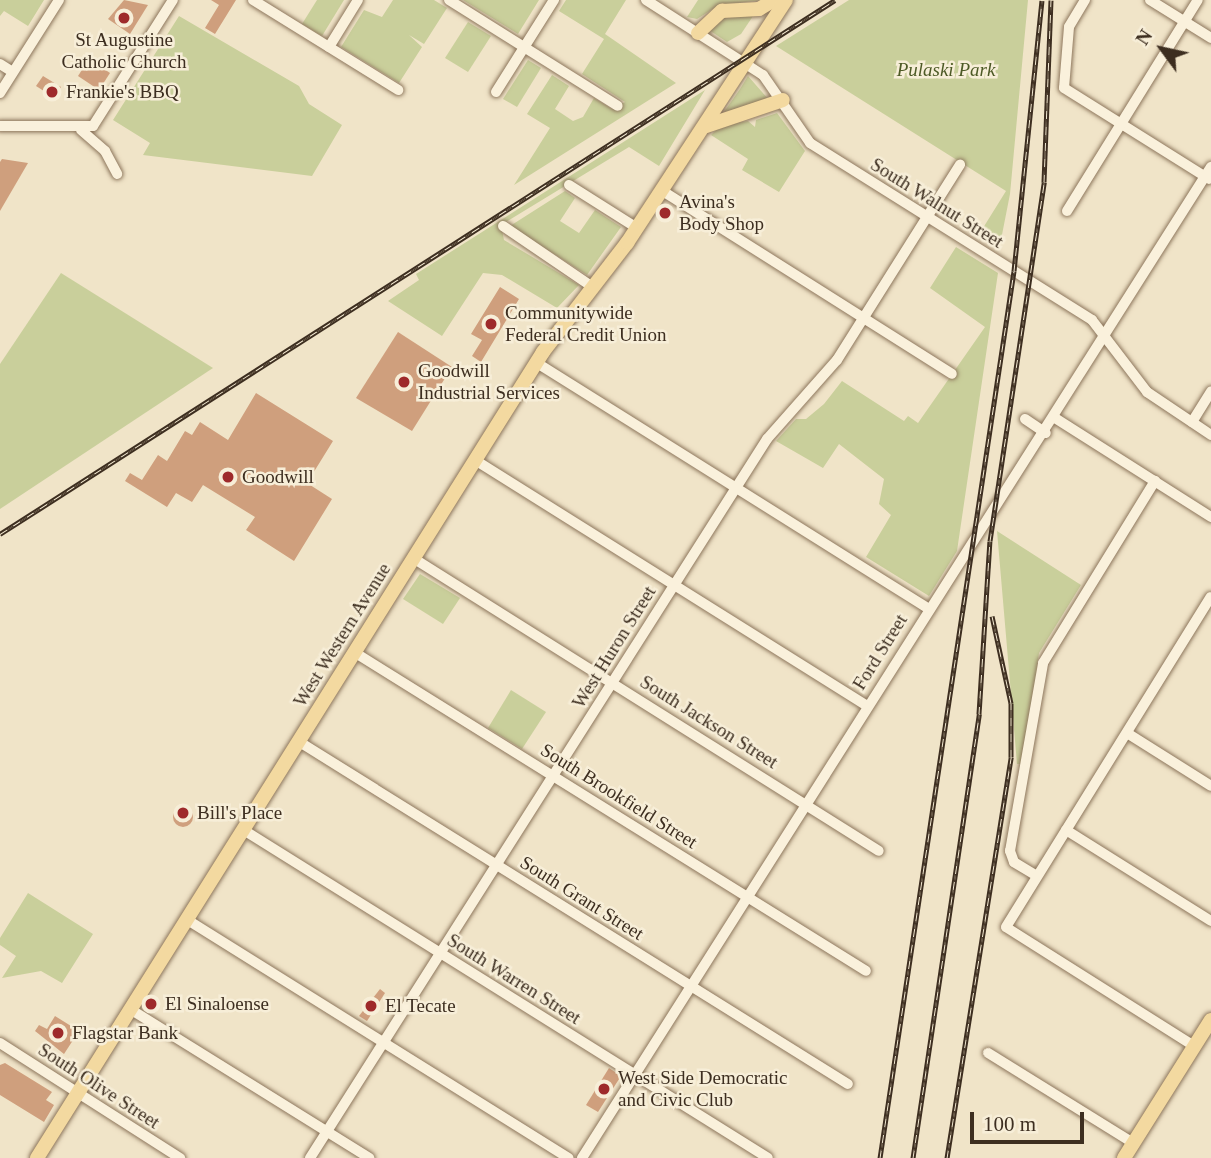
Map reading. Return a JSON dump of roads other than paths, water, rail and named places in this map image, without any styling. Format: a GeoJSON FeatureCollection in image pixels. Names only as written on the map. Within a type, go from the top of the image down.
{"type":"FeatureCollection","features":[{"type":"Feature","properties":{"kind":"main road"},"geometry":{"type":"LineString","coordinates":[[698,33],[722,11],[759,9],[775,0]]}},
{"type":"Feature","properties":{"kind":"main road","name":"West Western Avenue"},"geometry":{"type":"LineString","coordinates":[[37,1158],[537,363],[637,228],[691,141],[702,129],[775,0]]}},
{"type":"Feature","properties":{"kind":"main road","name":"West Western Avenue"},"geometry":{"type":"LineString","coordinates":[[691,141],[695,125],[786,0]]}},
{"type":"Feature","properties":{"kind":"main road"},"geometry":{"type":"LineString","coordinates":[[702,129],[783,100]]}},
{"type":"Feature","properties":{"kind":"main road"},"geometry":{"type":"LineString","coordinates":[[1124,1158],[1211,1020]]}},
{"type":"Feature","properties":{"kind":"street"},"geometry":{"type":"LineString","coordinates":[[0,93],[59,0]]}},
{"type":"Feature","properties":{"kind":"street"},"geometry":{"type":"LineString","coordinates":[[253,0],[398,90]]}},
{"type":"Feature","properties":{"kind":"street"},"geometry":{"type":"LineString","coordinates":[[329,47],[358,0]]}},
{"type":"Feature","properties":{"kind":"street"},"geometry":{"type":"LineString","coordinates":[[449,0],[618,106]]}},
{"type":"Feature","properties":{"kind":"street"},"geometry":{"type":"LineString","coordinates":[[495,92],[554,0]]}},
{"type":"Feature","properties":{"kind":"street","name":"South Walnut Street"},"geometry":{"type":"LineString","coordinates":[[646,0],[742,60],[783,100],[810,144],[1093,320],[1147,392],[1211,435]]}},
{"type":"Feature","properties":{"kind":"street"},"geometry":{"type":"LineString","coordinates":[[1085,0],[1069,27],[1064,86],[1209,175]]}},
{"type":"Feature","properties":{"kind":"street"},"geometry":{"type":"LineString","coordinates":[[1150,0],[1211,38]]}},
{"type":"Feature","properties":{"kind":"street"},"geometry":{"type":"LineString","coordinates":[[1068,211],[1198,0]]}},
{"type":"Feature","properties":{"kind":"street"},"geometry":{"type":"LineString","coordinates":[[81,130],[97,121],[172,1]]}},
{"type":"Feature","properties":{"kind":"street"},"geometry":{"type":"LineString","coordinates":[[0,64],[13,72]]}},
{"type":"Feature","properties":{"kind":"street"},"geometry":{"type":"LineString","coordinates":[[0,126],[36,122],[81,130],[105,151],[117,174]]}},
{"type":"Feature","properties":{"kind":"street","name":"West Huron Street"},"geometry":{"type":"LineString","coordinates":[[310,1158],[736,488],[783,417],[829,371],[960,165]]}},
{"type":"Feature","properties":{"kind":"street","name":"Ford Street"},"geometry":{"type":"LineString","coordinates":[[582,1158],[928,608],[1046,433],[1209,175]]}},
{"type":"Feature","properties":{"kind":"street"},"geometry":{"type":"LineString","coordinates":[[569,185],[637,228]]}},
{"type":"Feature","properties":{"kind":"street"},"geometry":{"type":"LineString","coordinates":[[661,190],[952,374]]}},
{"type":"Feature","properties":{"kind":"street"},"geometry":{"type":"LineString","coordinates":[[503,226],[594,288]]}},
{"type":"Feature","properties":{"kind":"street"},"geometry":{"type":"LineString","coordinates":[[537,363],[928,608]]}},
{"type":"Feature","properties":{"kind":"street"},"geometry":{"type":"LineString","coordinates":[[1192,422],[1211,392]]}},
{"type":"Feature","properties":{"kind":"street"},"geometry":{"type":"LineString","coordinates":[[1055,418],[1211,517]]}},
{"type":"Feature","properties":{"kind":"street"},"geometry":{"type":"LineString","coordinates":[[1025,419],[1046,433]]}},
{"type":"Feature","properties":{"kind":"street"},"geometry":{"type":"LineString","coordinates":[[475,460],[867,706]]}},
{"type":"Feature","properties":{"kind":"street"},"geometry":{"type":"LineString","coordinates":[[1037,876],[1014,862],[1010,851],[1046,655],[1155,481]]}},
{"type":"Feature","properties":{"kind":"street","name":"South Jackson Street"},"geometry":{"type":"LineString","coordinates":[[413,558],[879,851]]}},
{"type":"Feature","properties":{"kind":"street"},"geometry":{"type":"LineString","coordinates":[[1194,1046],[1006,927],[1211,597]]}},
{"type":"Feature","properties":{"kind":"street","name":"South Brookfield Street"},"geometry":{"type":"LineString","coordinates":[[354,652],[866,971]]}},
{"type":"Feature","properties":{"kind":"street"},"geometry":{"type":"LineString","coordinates":[[1127,733],[1211,786]]}},
{"type":"Feature","properties":{"kind":"street","name":"South Grant Street"},"geometry":{"type":"LineString","coordinates":[[298,741],[848,1084]]}},
{"type":"Feature","properties":{"kind":"street","name":"South Warren Street"},"geometry":{"type":"LineString","coordinates":[[242,829],[768,1158]]}},
{"type":"Feature","properties":{"kind":"street"},"geometry":{"type":"LineString","coordinates":[[1066,830],[1211,921]]}},
{"type":"Feature","properties":{"kind":"street"},"geometry":{"type":"LineString","coordinates":[[186,919],[569,1158]]}},
{"type":"Feature","properties":{"kind":"street"},"geometry":{"type":"LineString","coordinates":[[130,1009],[369,1158]]}},
{"type":"Feature","properties":{"kind":"street","name":"South Olive Street"},"geometry":{"type":"LineString","coordinates":[[0,1043],[177,1157]]}},
{"type":"Feature","properties":{"kind":"street"},"geometry":{"type":"LineString","coordinates":[[988,1053],[1133,1143]]}},
{"type":"Feature","properties":{"kind":"railway"},"geometry":{"type":"LineString","coordinates":[[0,534],[835,0]]}},
{"type":"Feature","properties":{"kind":"railway"},"geometry":{"type":"LineString","coordinates":[[880,1158],[1014,271],[1042,0]]}},
{"type":"Feature","properties":{"kind":"railway"},"geometry":{"type":"LineString","coordinates":[[913,1158],[979,714],[990,541],[1044,182],[1051,0]]}},
{"type":"Feature","properties":{"kind":"railway"},"geometry":{"type":"LineString","coordinates":[[947,1158],[1011,757],[1011,703],[992,616]]}},
{"type":"Feature","properties":{"kind":"place","name":"St Augustine Catholic Church"},"geometry":{"type":"Point","coordinates":[124,18]}},
{"type":"Feature","properties":{"kind":"place","name":"Frankie's BBQ"},"geometry":{"type":"Point","coordinates":[52,92]}},
{"type":"Feature","properties":{"kind":"place","name":"Avina's Body Shop"},"geometry":{"type":"Point","coordinates":[665,213]}},
{"type":"Feature","properties":{"kind":"place","name":"Communitywide Federal Credit Union"},"geometry":{"type":"Point","coordinates":[491,324]}},
{"type":"Feature","properties":{"kind":"place","name":"Goodwill Industrial Services"},"geometry":{"type":"Point","coordinates":[404,382]}},
{"type":"Feature","properties":{"kind":"place","name":"Goodwill"},"geometry":{"type":"Point","coordinates":[228,477]}},
{"type":"Feature","properties":{"kind":"place","name":"Bill's Place"},"geometry":{"type":"Point","coordinates":[183,813]}},
{"type":"Feature","properties":{"kind":"place","name":"El Sinaloense"},"geometry":{"type":"Point","coordinates":[151,1004]}},
{"type":"Feature","properties":{"kind":"place","name":"El Tecate"},"geometry":{"type":"Point","coordinates":[371,1006]}},
{"type":"Feature","properties":{"kind":"place","name":"Flagstar Bank"},"geometry":{"type":"Point","coordinates":[58,1033]}},
{"type":"Feature","properties":{"kind":"place","name":"West Side Democratic and Civic Club"},"geometry":{"type":"Point","coordinates":[604,1089]}},
{"type":"Feature","properties":{"kind":"park label","name":"Pulaski Park"},"geometry":{"type":"Point","coordinates":[946,70]}}]}
